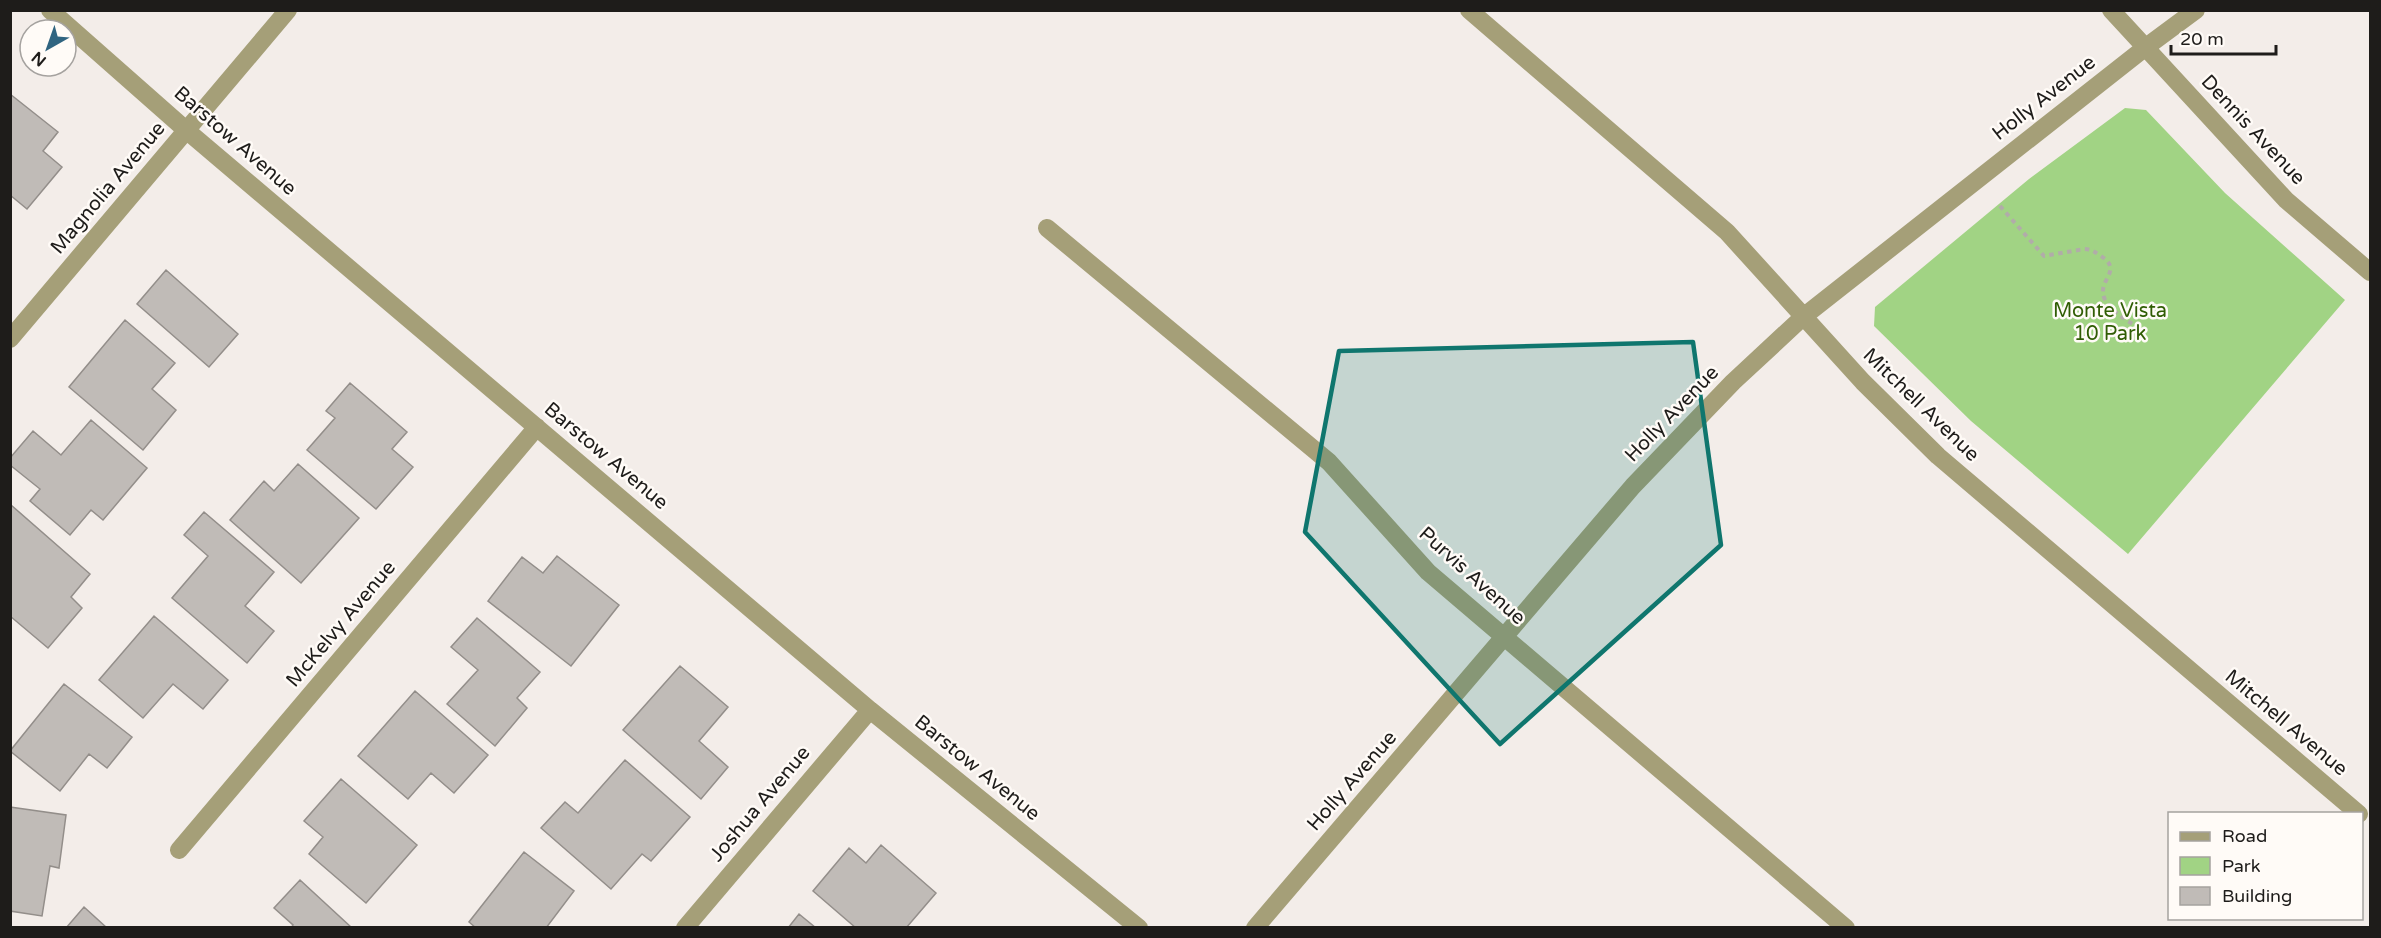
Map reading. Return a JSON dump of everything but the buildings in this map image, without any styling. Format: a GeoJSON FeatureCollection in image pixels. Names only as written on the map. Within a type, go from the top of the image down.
{"type":"FeatureCollection","features":[{"type":"Feature","properties":{"kind":"street","name":"Barstow Avenue"},"geometry":{"type":"LineString","coordinates":[[50,10],[186,130],[870,710],[1139,927]]}},
{"type":"Feature","properties":{"kind":"street","name":"Magnolia Avenue"},"geometry":{"type":"LineString","coordinates":[[10,339],[288,10]]}},
{"type":"Feature","properties":{"kind":"street","name":"Mitchell Avenue"},"geometry":{"type":"LineString","coordinates":[[1469,10],[1727,232],[1863,382],[1938,456],[2356,812]]}},
{"type":"Feature","properties":{"kind":"street","name":"Dennis Avenue"},"geometry":{"type":"LineString","coordinates":[[2111,10],[2286,200],[2370,272]]}},
{"type":"Feature","properties":{"kind":"street","name":"Holly Avenue"},"geometry":{"type":"LineString","coordinates":[[1255,927],[1633,486],[1732,382],[1803,317],[2196,10]]}},
{"type":"Feature","properties":{"kind":"street","name":"Purvis Avenue"},"geometry":{"type":"LineString","coordinates":[[1047,228],[1329,462],[1428,572],[1846,927]]}},
{"type":"Feature","properties":{"kind":"street","name":"McKelvy Avenue"},"geometry":{"type":"LineString","coordinates":[[178,850],[537,427]]}},
{"type":"Feature","properties":{"kind":"street","name":"Joshua Avenue"},"geometry":{"type":"LineString","coordinates":[[685,927],[870,710]]}},
{"type":"Feature","properties":{"kind":"path"},"geometry":{"type":"LineString","coordinates":[[2000,206],[2044,256],[2090,249],[2107,260],[2111,274],[2104,287],[2105,300],[2115,311],[2134,325]]}},
{"type":"Feature","properties":{"kind":"highlighted area"},"geometry":{"type":"Polygon","coordinates":[[[1693,342],[1721,545],[1500,744],[1305,532],[1339,351],[1693,342]]]}},
{"type":"Feature","properties":{"kind":"green space","name":"Monte Vista 10 Park"},"geometry":{"type":"Polygon","coordinates":[[[2125,108],[2146,110],[2225,193],[2345,300],[2128,554],[1971,421],[1874,326],[1875,307],[2029,179],[2125,108]]]}}]}
